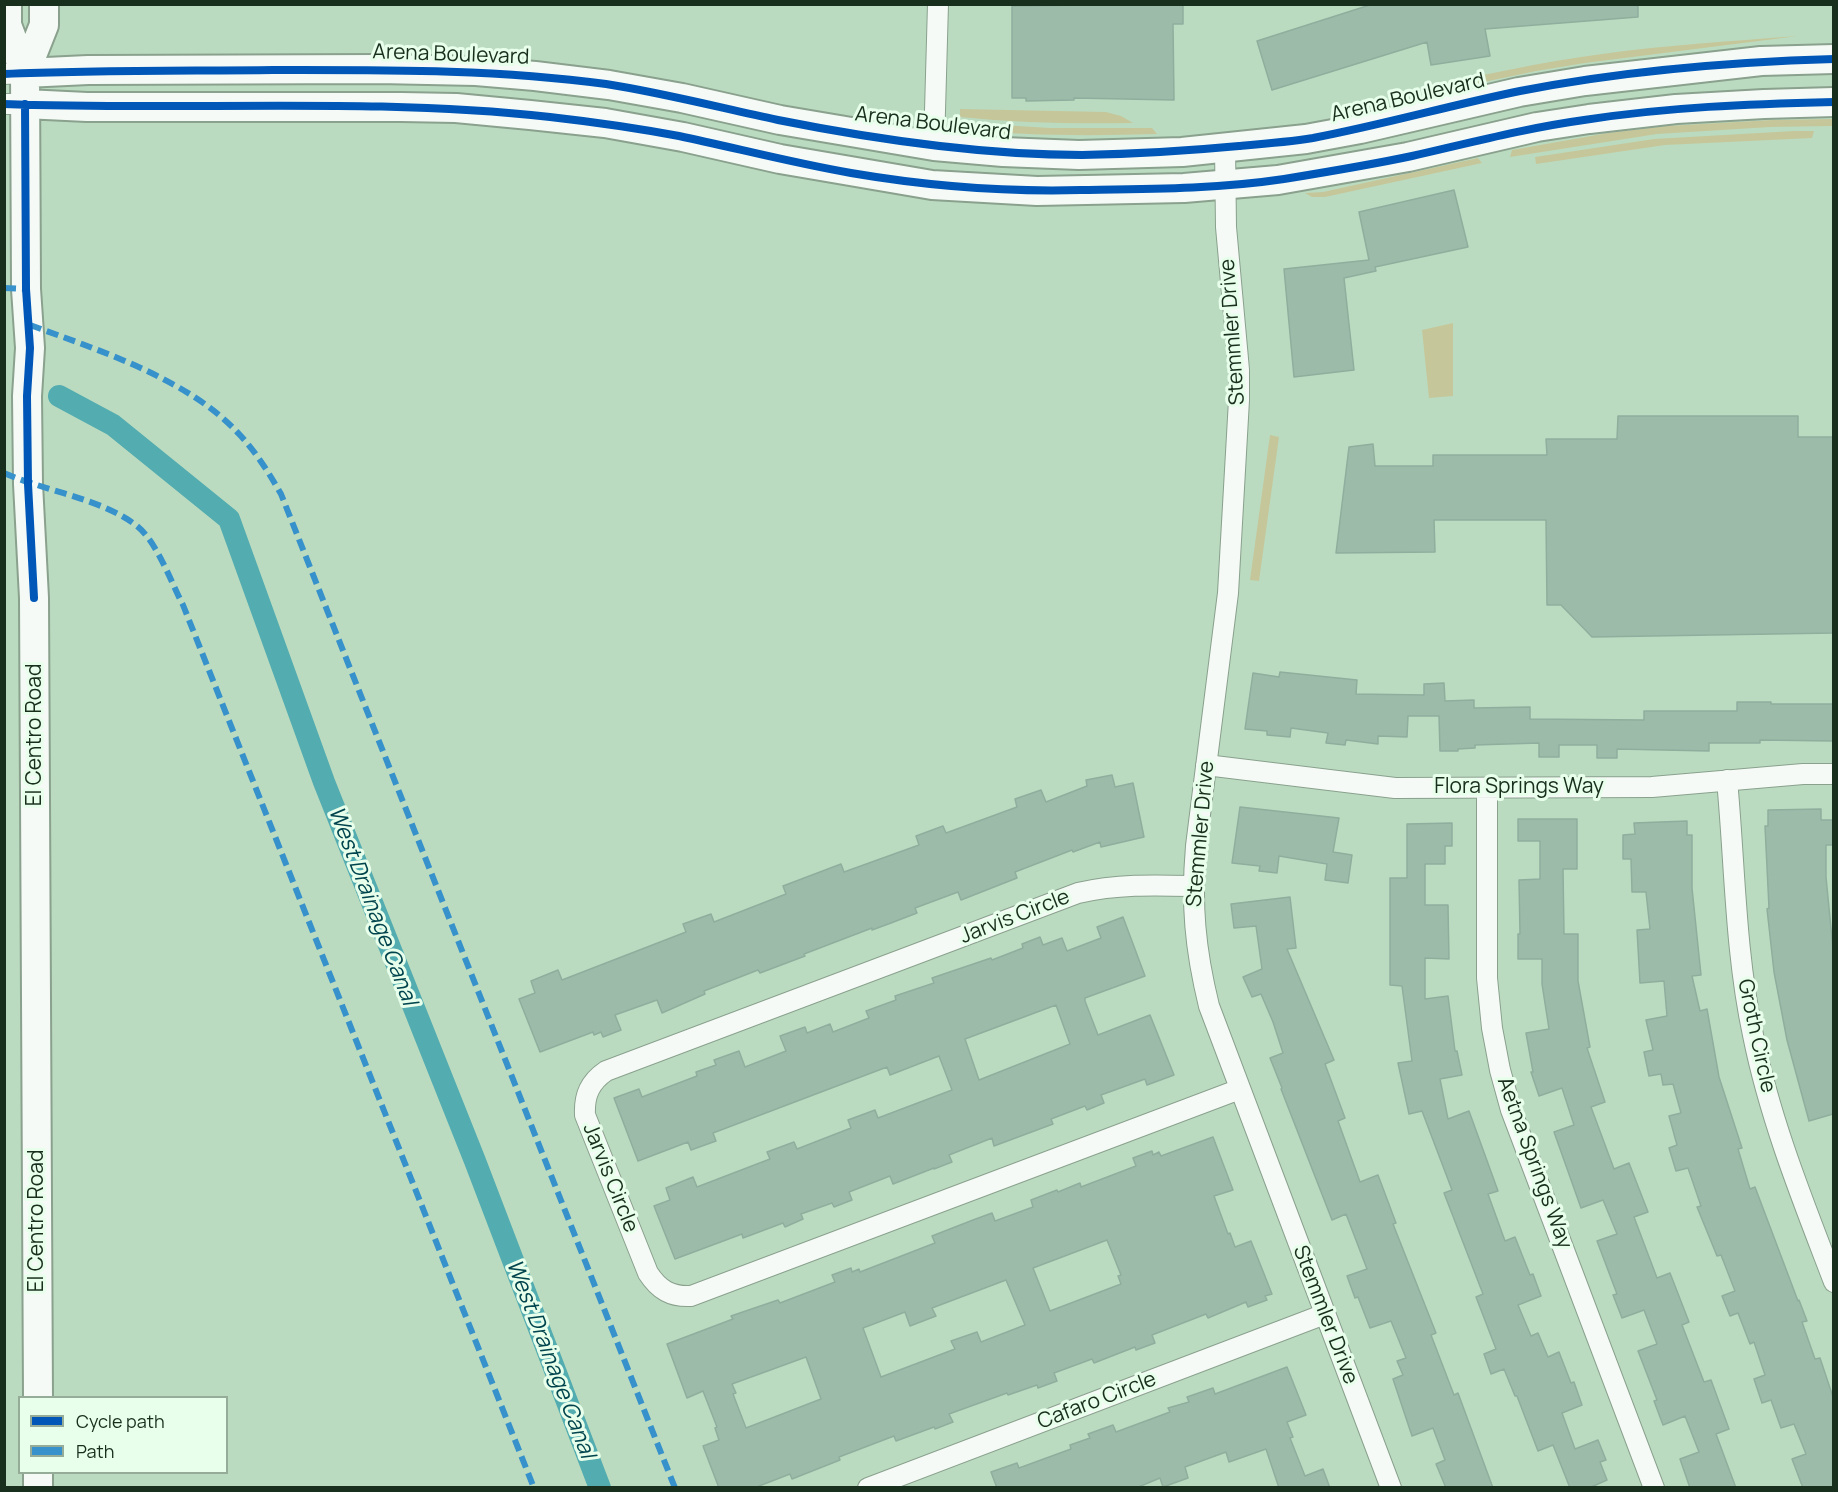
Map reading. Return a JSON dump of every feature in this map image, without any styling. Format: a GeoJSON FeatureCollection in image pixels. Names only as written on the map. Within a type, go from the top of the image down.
{"type":"FeatureCollection","features":[{"type":"Feature","properties":{"kind":"main road","name":"El Centro Road"},"geometry":{"type":"LineString","coordinates":[[7,4],[7,25],[15,73],[30,348],[27,396],[28,490],[34,598],[38,1396]]}},
{"type":"Feature","properties":{"kind":"main road","name":"El Centro Road"},"geometry":{"type":"LineString","coordinates":[[15,73],[44,25],[44,4]]}},
{"type":"Feature","properties":{"kind":"main road","name":"Arena Boulevard"},"geometry":{"type":"LineString","coordinates":[[15,73],[88,70],[379,69],[535,76],[630,88],[780,120],[934,146],[1079,155],[1182,152],[1306,139],[1360,129],[1519,92],[1585,81],[1761,61],[1833,59]]}},
{"type":"Feature","properties":{"kind":"main road"},"geometry":{"type":"LineString","coordinates":[[15,104],[87,107],[456,108],[605,123],[683,137],[780,159],[932,185],[1048,191],[1184,188],[1278,180],[1408,157],[1537,127],[1589,119],[1676,109],[1833,102]]}},
{"type":"Feature","properties":{"kind":"street"},"geometry":{"type":"LineString","coordinates":[[934,146],[938,4]]}},
{"type":"Feature","properties":{"kind":"street","name":"Stemmler Drive"},"geometry":{"type":"LineString","coordinates":[[1225,147],[1226,227],[1239,370],[1239,400],[1228,593],[1193,886],[1194,920],[1200,966],[1209,1006],[1391,1488]]}},
{"type":"Feature","properties":{"kind":"street","name":"Flora Springs Way"},"geometry":{"type":"LineString","coordinates":[[1206,765],[1395,788],[1652,787],[1803,774],[1833,774]]}},
{"type":"Feature","properties":{"kind":"street","name":"Groth Circle"},"geometry":{"type":"LineString","coordinates":[[1727,780],[1741,968],[1753,1035],[1769,1100],[1796,1183],[1833,1282]]}},
{"type":"Feature","properties":{"kind":"street","name":"Aetna Springs Way"},"geometry":{"type":"LineString","coordinates":[[1487,789],[1487,978],[1492,1028],[1500,1070],[1511,1110],[1654,1488]]}},
{"type":"Feature","properties":{"kind":"street","name":"Jarvis Circle"},"geometry":{"type":"LineString","coordinates":[[1193,886],[1140,884],[1105,886],[1066,897],[606,1071],[596,1078],[588,1089],[584,1102],[585,1115],[648,1273],[657,1286],[665,1292],[680,1297],[691,1296],[1240,1089]]}},
{"type":"Feature","properties":{"kind":"street","name":"Cafaro Circle"},"geometry":{"type":"LineString","coordinates":[[868,1488],[1325,1314]]}},
{"type":"Feature","properties":{"kind":"green space"},"geometry":{"type":"Polygon","coordinates":[[[1798,36],[1585,63],[1460,87],[1422,88],[1534,65],[1602,54],[1798,36]]]}},
{"type":"Feature","properties":{"kind":"green space"},"geometry":{"type":"Polygon","coordinates":[[[960,109],[1106,112],[1121,116],[1133,123],[1046,123],[981,119],[960,117],[960,109]]]}},
{"type":"Feature","properties":{"kind":"green space"},"geometry":{"type":"Polygon","coordinates":[[[1832,119],[1833,126],[1770,127],[1657,134],[1510,157],[1512,150],[1608,133],[1667,126],[1832,119]]]}},
{"type":"Feature","properties":{"kind":"green space"},"geometry":{"type":"Polygon","coordinates":[[[953,122],[1050,128],[1152,128],[1157,134],[1008,133],[958,129],[953,122]]]}},
{"type":"Feature","properties":{"kind":"green space"},"geometry":{"type":"Polygon","coordinates":[[[1814,131],[1812,138],[1665,145],[1536,164],[1535,157],[1654,139],[1814,131]]]}},
{"type":"Feature","properties":{"kind":"green space"},"geometry":{"type":"Polygon","coordinates":[[[1478,158],[1482,163],[1325,197],[1312,197],[1305,193],[1323,192],[1478,158]]]}},
{"type":"Feature","properties":{"kind":"green space"},"geometry":{"type":"Polygon","coordinates":[[[1453,323],[1453,396],[1429,398],[1422,330],[1453,323]]]}},
{"type":"Feature","properties":{"kind":"green space"},"geometry":{"type":"Polygon","coordinates":[[[1270,435],[1279,437],[1259,581],[1250,580],[1270,435]]]}},
{"type":"Feature","properties":{"kind":"building"},"geometry":{"type":"Polygon","coordinates":[[[1183,4],[1183,24],[1173,24],[1174,100],[1074,98],[1074,100],[1026,101],[1026,98],[1012,98],[1012,6],[1183,4]]]}},
{"type":"Feature","properties":{"kind":"building"},"geometry":{"type":"Polygon","coordinates":[[[1373,4],[1638,4],[1638,17],[1485,29],[1490,56],[1431,65],[1427,42],[1272,90],[1257,41],[1373,4]]]}},
{"type":"Feature","properties":{"kind":"building"},"geometry":{"type":"Polygon","coordinates":[[[1454,190],[1468,247],[1375,267],[1376,271],[1344,278],[1354,370],[1294,377],[1284,269],[1369,260],[1359,212],[1454,190]]]}},
{"type":"Feature","properties":{"kind":"building"},"geometry":{"type":"Polygon","coordinates":[[[1618,416],[1798,416],[1798,437],[1833,437],[1833,633],[1592,637],[1561,605],[1547,605],[1546,520],[1434,520],[1435,552],[1336,553],[1349,447],[1373,444],[1375,466],[1433,466],[1433,455],[1547,455],[1546,439],[1617,439],[1618,416]]]}},
{"type":"Feature","properties":{"kind":"building"},"geometry":{"type":"Polygon","coordinates":[[[1280,672],[1357,680],[1356,694],[1424,695],[1424,684],[1444,683],[1445,701],[1474,700],[1474,708],[1530,707],[1530,719],[1644,720],[1644,711],[1737,711],[1737,702],[1833,704],[1833,741],[1760,740],[1760,743],[1709,743],[1709,751],[1617,749],[1617,758],[1597,758],[1597,745],[1559,745],[1559,757],[1539,757],[1539,743],[1475,745],[1475,748],[1458,749],[1458,751],[1440,751],[1439,716],[1408,716],[1407,737],[1378,736],[1378,744],[1346,740],[1345,745],[1326,743],[1328,733],[1291,728],[1290,737],[1267,735],[1267,731],[1245,729],[1253,673],[1279,677],[1280,672]]]}},
{"type":"Feature","properties":{"kind":"building"},"geometry":{"type":"Polygon","coordinates":[[[1112,775],[1115,787],[1133,783],[1144,837],[1101,847],[1100,842],[1073,852],[1072,850],[1015,872],[1017,878],[961,900],[958,892],[915,908],[917,913],[872,930],[872,928],[760,973],[758,970],[704,991],[705,994],[662,1013],[657,1000],[615,1015],[621,1030],[603,1037],[601,1032],[594,1035],[593,1032],[540,1052],[519,999],[535,993],[531,981],[558,970],[562,980],[686,932],[683,924],[711,914],[714,922],[786,894],[783,886],[841,864],[844,872],[919,845],[916,836],[943,826],[946,833],[1017,807],[1015,799],[1041,790],[1046,802],[1087,786],[1086,780],[1112,775]]]}},
{"type":"Feature","properties":{"kind":"building"},"geometry":{"type":"Polygon","coordinates":[[[1240,807],[1339,818],[1333,852],[1352,855],[1348,883],[1325,880],[1327,864],[1279,856],[1277,873],[1259,871],[1260,866],[1232,863],[1240,807]]]}},
{"type":"Feature","properties":{"kind":"building"},"geometry":{"type":"Polygon","coordinates":[[[1821,809],[1821,820],[1833,820],[1833,845],[1826,845],[1826,877],[1833,949],[1833,1114],[1809,1121],[1787,1040],[1774,972],[1767,909],[1769,908],[1765,826],[1768,826],[1768,810],[1821,809]]]}},
{"type":"Feature","properties":{"kind":"building"},"geometry":{"type":"Polygon","coordinates":[[[1518,819],[1577,819],[1577,869],[1563,869],[1564,934],[1578,934],[1578,981],[1590,1047],[1587,1048],[1605,1102],[1591,1107],[1614,1169],[1629,1163],[1648,1212],[1634,1217],[1657,1278],[1670,1273],[1689,1322],[1682,1325],[1704,1382],[1711,1380],[1729,1429],[1716,1434],[1736,1488],[1690,1488],[1680,1459],[1699,1452],[1685,1416],[1663,1425],[1654,1401],[1657,1400],[1638,1351],[1657,1344],[1644,1310],[1622,1318],[1613,1295],[1617,1294],[1597,1241],[1617,1234],[1603,1200],[1581,1208],[1554,1132],[1574,1125],[1562,1088],[1539,1096],[1531,1072],[1533,1072],[1526,1033],[1549,1029],[1542,984],[1542,959],[1518,959],[1519,880],[1540,879],[1540,841],[1518,841],[1518,819]]]}},
{"type":"Feature","properties":{"kind":"building"},"geometry":{"type":"Polygon","coordinates":[[[1687,821],[1687,835],[1692,835],[1692,888],[1701,975],[1692,976],[1700,1011],[1707,1009],[1719,1077],[1742,1148],[1738,1149],[1750,1189],[1755,1187],[1807,1321],[1802,1322],[1815,1359],[1820,1358],[1833,1397],[1833,1488],[1803,1488],[1792,1459],[1806,1454],[1794,1424],[1781,1428],[1771,1400],[1762,1403],[1754,1379],[1765,1375],[1754,1342],[1750,1344],[1738,1313],[1730,1316],[1722,1296],[1735,1291],[1721,1255],[1717,1256],[1697,1207],[1701,1206],[1688,1168],[1676,1171],[1669,1148],[1677,1145],[1669,1116],[1681,1113],[1673,1084],[1663,1085],[1661,1074],[1649,1076],[1644,1052],[1653,1050],[1646,1020],[1667,1016],[1664,981],[1640,983],[1637,930],[1650,929],[1646,892],[1632,892],[1631,859],[1623,859],[1623,835],[1635,834],[1634,823],[1687,821]]]}},
{"type":"Feature","properties":{"kind":"building"},"geometry":{"type":"Polygon","coordinates":[[[1452,823],[1452,846],[1445,846],[1445,864],[1425,864],[1425,905],[1448,905],[1449,959],[1425,958],[1425,999],[1448,996],[1455,1051],[1457,1051],[1462,1075],[1440,1079],[1448,1119],[1469,1111],[1498,1191],[1488,1194],[1505,1241],[1515,1237],[1530,1275],[1533,1274],[1541,1296],[1518,1305],[1531,1336],[1538,1333],[1548,1357],[1559,1352],[1571,1383],[1574,1382],[1582,1405],[1562,1413],[1575,1449],[1598,1440],[1606,1460],[1600,1462],[1607,1480],[1589,1488],[1570,1488],[1553,1445],[1538,1451],[1504,1369],[1491,1374],[1484,1354],[1496,1349],[1476,1297],[1483,1294],[1444,1193],[1452,1190],[1422,1111],[1409,1114],[1398,1063],[1412,1061],[1402,986],[1390,985],[1390,878],[1407,878],[1407,824],[1452,823]]]}},
{"type":"Feature","properties":{"kind":"building"},"geometry":{"type":"Polygon","coordinates":[[[1290,897],[1296,948],[1287,949],[1334,1060],[1325,1064],[1345,1118],[1338,1121],[1360,1182],[1378,1175],[1396,1223],[1393,1224],[1436,1333],[1431,1335],[1454,1395],[1458,1393],[1493,1488],[1446,1488],[1436,1464],[1445,1460],[1433,1428],[1412,1436],[1393,1379],[1403,1375],[1397,1361],[1406,1358],[1391,1321],[1370,1328],[1358,1297],[1355,1298],[1347,1276],[1367,1269],[1346,1214],[1332,1220],[1270,1058],[1283,1053],[1273,1022],[1261,994],[1252,997],[1243,977],[1262,969],[1256,926],[1234,928],[1231,904],[1290,897]]]}},
{"type":"Feature","properties":{"kind":"building"},"geometry":{"type":"Polygon","coordinates":[[[1123,917],[1145,976],[1085,998],[1098,1035],[1150,1015],[1174,1075],[1147,1085],[1145,1079],[1101,1095],[1104,1103],[1087,1110],[1085,1106],[1051,1119],[1053,1124],[994,1146],[992,1138],[949,1155],[952,1162],[893,1184],[890,1176],[849,1192],[852,1200],[834,1207],[832,1203],[801,1214],[803,1219],[785,1227],[783,1223],[743,1238],[742,1234],[675,1259],[654,1206],[670,1200],[666,1188],[693,1177],[697,1187],[770,1159],[767,1152],[794,1142],[797,1149],[851,1128],[848,1120],[875,1110],[878,1118],[952,1090],[939,1056],[890,1075],[887,1067],[713,1133],[716,1141],[691,1150],[688,1142],[638,1161],[614,1098],[639,1089],[642,1097],[697,1076],[696,1072],[716,1065],[714,1060],[739,1051],[745,1067],[786,1051],[780,1036],[805,1027],[807,1033],[830,1024],[833,1032],[869,1018],[866,1011],[896,1000],[895,996],[934,983],[932,978],[991,958],[992,960],[1023,948],[1022,944],[1040,937],[1043,945],[1062,938],[1067,951],[1101,938],[1097,927],[1123,917]],[[1056,1005],[965,1039],[979,1080],[1070,1044],[1056,1005]]]}},
{"type":"Feature","properties":{"kind":"building"},"geometry":{"type":"Polygon","coordinates":[[[1213,1137],[1233,1190],[1214,1196],[1235,1247],[1251,1241],[1272,1294],[1265,1296],[1267,1300],[1248,1307],[1246,1302],[1208,1318],[1206,1314],[1152,1335],[1155,1343],[1136,1350],[1135,1347],[1094,1363],[1092,1359],[1054,1373],[1057,1381],[1038,1388],[1037,1385],[1008,1395],[1007,1393],[949,1414],[953,1422],[896,1441],[894,1436],[839,1457],[840,1460],[792,1479],[790,1474],[754,1488],[719,1488],[703,1446],[719,1440],[715,1428],[717,1427],[703,1391],[687,1398],[667,1344],[733,1319],[731,1316],[778,1300],[780,1303],[835,1282],[832,1275],[851,1268],[852,1272],[859,1269],[860,1272],[935,1243],[932,1236],[973,1220],[992,1213],[995,1221],[1033,1207],[1031,1200],[1080,1183],[1081,1187],[1136,1166],[1133,1158],[1152,1151],[1153,1155],[1159,1152],[1161,1156],[1213,1137]],[[1107,1240],[1033,1268],[1050,1311],[1121,1284],[1118,1276],[1121,1275],[1107,1240]],[[1006,1280],[932,1308],[936,1316],[910,1326],[905,1312],[863,1328],[881,1377],[955,1349],[951,1341],[977,1332],[981,1342],[1025,1325],[1006,1280]],[[806,1357],[732,1384],[736,1393],[733,1394],[746,1428],[821,1399],[806,1357]]]}},
{"type":"Feature","properties":{"kind":"building"},"geometry":{"type":"Polygon","coordinates":[[[1287,1367],[1306,1415],[1287,1422],[1293,1437],[1290,1438],[1305,1476],[1323,1469],[1330,1488],[1279,1488],[1266,1449],[1229,1462],[1226,1452],[1185,1467],[1188,1478],[1163,1487],[1160,1478],[1136,1488],[997,1488],[991,1472],[1017,1463],[1019,1468],[1071,1449],[1070,1445],[1090,1438],[1088,1434],[1113,1425],[1116,1432],[1170,1412],[1168,1408],[1189,1402],[1187,1397],[1213,1388],[1215,1394],[1287,1367]]]}},
{"type":"Feature","properties":{"kind":"waterway","name":"West Drainage Canal"},"geometry":{"type":"LineString","coordinates":[[59,396],[113,425],[229,519],[324,782],[475,1161],[600,1488]]}},
{"type":"Feature","properties":{"kind":"marked path"},"geometry":{"type":"LineString","coordinates":[[4,288],[26,289]]}},
{"type":"Feature","properties":{"kind":"marked path"},"geometry":{"type":"LineString","coordinates":[[30,325],[141,368],[195,397],[239,434],[262,463],[281,494],[675,1488]]}},
{"type":"Feature","properties":{"kind":"marked path"},"geometry":{"type":"LineString","coordinates":[[4,473],[91,502],[123,517],[144,533],[163,563],[183,605],[534,1488]]}},
{"type":"Feature","properties":{"kind":"cycle path"},"geometry":{"type":"LineString","coordinates":[[4,74],[105,71],[357,70],[523,75],[606,84],[778,120],[891,140],[967,149],[1082,155],[1180,151],[1294,141],[1520,91],[1598,78],[1716,65],[1834,59]]}},
{"type":"Feature","properties":{"kind":"cycle path"},"geometry":{"type":"LineString","coordinates":[[4,104],[346,106],[482,111],[647,130],[880,178],[937,185],[1052,190],[1234,185],[1412,156],[1562,123],[1646,112],[1709,107],[1834,102]]}},
{"type":"Feature","properties":{"kind":"cycle path"},"geometry":{"type":"LineString","coordinates":[[25,104],[26,289],[30,348],[27,396],[28,484],[34,598]]}}]}
